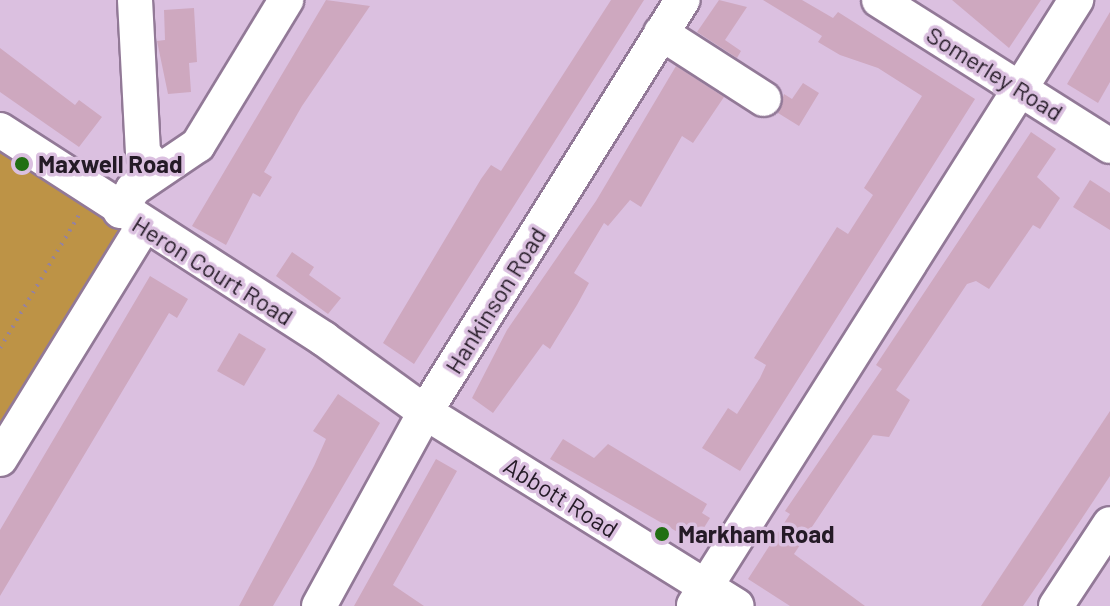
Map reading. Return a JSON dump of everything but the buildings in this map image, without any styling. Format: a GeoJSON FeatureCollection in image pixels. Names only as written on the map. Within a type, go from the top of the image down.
{"type":"FeatureCollection","features":[{"type":"Feature","properties":{"kind":"street"},"geometry":{"type":"LineString","coordinates":[[135,0],[143,153],[158,170]]}},
{"type":"Feature","properties":{"kind":"street"},"geometry":{"type":"LineString","coordinates":[[0,459],[119,210],[133,189],[198,145],[286,0]]}},
{"type":"Feature","properties":{"kind":"street","name":"Hankinson Road"},"geometry":{"type":"LineString","coordinates":[[319,606],[425,412],[682,0]]}},
{"type":"Feature","properties":{"kind":"street","name":"Somerley Road"},"geometry":{"type":"LineString","coordinates":[[879,0],[1110,146]]}},
{"type":"Feature","properties":{"kind":"street"},"geometry":{"type":"LineString","coordinates":[[700,596],[1076,0]]}},
{"type":"Feature","properties":{"kind":"street"},"geometry":{"type":"LineString","coordinates":[[661,33],[764,99]]}},
{"type":"Feature","properties":{"kind":"street","name":"Heron Court Road"},"geometry":{"type":"LineString","coordinates":[[0,130],[119,210],[324,339],[425,412]]}},
{"type":"Feature","properties":{"kind":"street","name":"Abbott Road"},"geometry":{"type":"LineString","coordinates":[[425,412],[700,596],[737,606]]}},
{"type":"Feature","properties":{"kind":"street"},"geometry":{"type":"LineString","coordinates":[[1056,606],[1110,524]]}},
{"type":"Feature","properties":{"kind":"path"},"geometry":{"type":"LineString","coordinates":[[0,348],[119,210]]}},
{"type":"Feature","properties":{"kind":"shaded area"},"geometry":{"type":"Polygon","coordinates":[[[0,130],[143,227],[0,459],[0,130]]]}},
{"type":"Feature","properties":{"kind":"place","name":"Maxwell Road"},"geometry":{"type":"Point","coordinates":[22,164]}},
{"type":"Feature","properties":{"kind":"place","name":"Markham Road"},"geometry":{"type":"Point","coordinates":[662,534]}}]}
